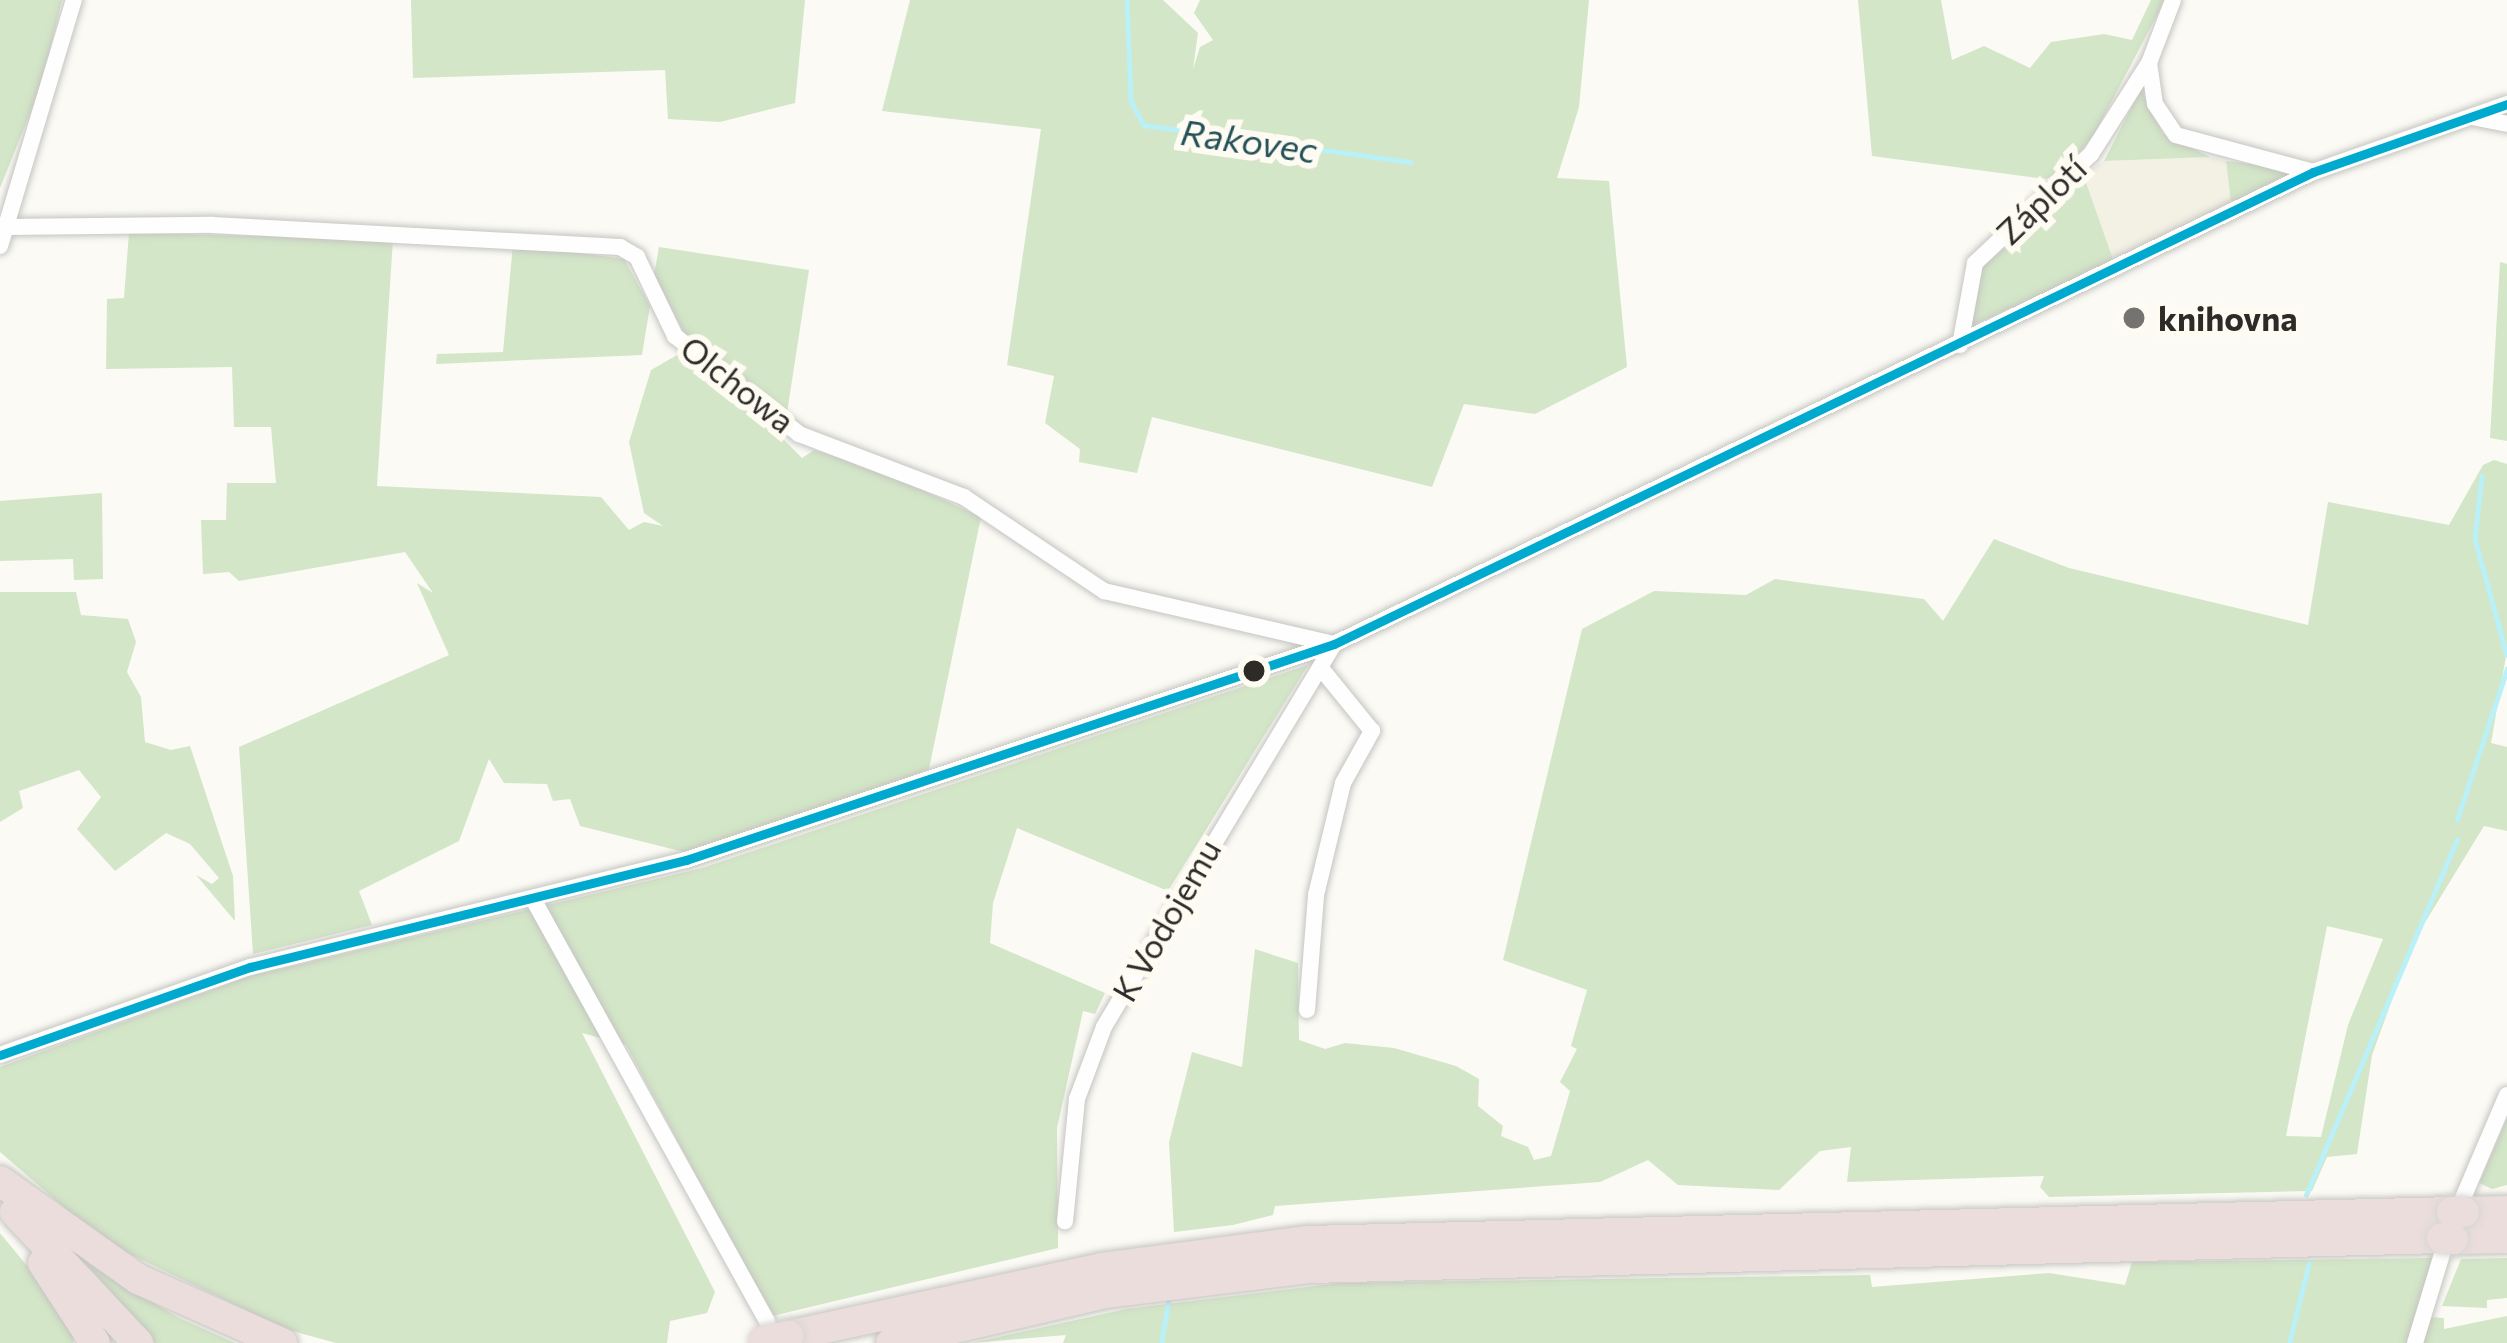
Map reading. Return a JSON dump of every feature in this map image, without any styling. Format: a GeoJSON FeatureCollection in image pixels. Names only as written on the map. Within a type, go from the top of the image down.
{"type":"FeatureCollection","features":[{"type":"Feature","properties":{"kind":"highway"},"geometry":{"type":"LineString","coordinates":[[0,1181],[138,1279],[281,1343]]}},
{"type":"Feature","properties":{"kind":"highway"},"geometry":{"type":"LineString","coordinates":[[0,1197],[138,1343]]}},
{"type":"Feature","properties":{"kind":"highway"},"geometry":{"type":"LineString","coordinates":[[2453,1225],[2507,1210]]}},
{"type":"Feature","properties":{"kind":"highway"},"geometry":{"type":"LineString","coordinates":[[0,1213],[51,1273],[94,1343]]}},
{"type":"Feature","properties":{"kind":"highway"},"geometry":{"type":"LineString","coordinates":[[776,1337],[893,1328],[1102,1268],[1308,1241],[2453,1225],[2507,1238]]}},
{"type":"Feature","properties":{"kind":"street"},"geometry":{"type":"LineString","coordinates":[[0,247],[74,0]]}},
{"type":"Feature","properties":{"kind":"street","name":"Záplotí"},"geometry":{"type":"LineString","coordinates":[[1960,346],[1975,263],[2091,154],[2149,63],[2173,0]]}},
{"type":"Feature","properties":{"kind":"street"},"geometry":{"type":"LineString","coordinates":[[2149,63],[2155,104],[2176,136],[2313,172]]}},
{"type":"Feature","properties":{"kind":"street"},"geometry":{"type":"LineString","coordinates":[[0,1055],[250,967],[686,860],[1334,644],[2313,172],[2507,104]]}},
{"type":"Feature","properties":{"kind":"street"},"geometry":{"type":"LineString","coordinates":[[2471,116],[2507,124]]}},
{"type":"Feature","properties":{"kind":"street","name":"Olchowa"},"geometry":{"type":"LineString","coordinates":[[4,227],[213,225],[633,251],[675,336],[799,434],[964,496],[1104,591],[1334,644]]}},
{"type":"Feature","properties":{"kind":"street","name":"K Vodojemu"},"geometry":{"type":"LineString","coordinates":[[1065,1221],[1077,1100],[1104,1027],[1334,644]]}},
{"type":"Feature","properties":{"kind":"street"},"geometry":{"type":"LineString","coordinates":[[1307,1010],[1316,895],[1343,783],[1372,731],[1320,667]]}},
{"type":"Feature","properties":{"kind":"street"},"geometry":{"type":"LineString","coordinates":[[533,898],[776,1337]]}},
{"type":"Feature","properties":{"kind":"street"},"geometry":{"type":"LineString","coordinates":[[2415,1343],[2453,1225],[2507,1095]]}},
{"type":"Feature","properties":{"kind":"shaded area"},"geometry":{"type":"Polygon","coordinates":[[[2210,157],[2226,161],[2231,203],[2114,262],[2083,174],[2104,161],[2210,157]]]}},
{"type":"Feature","properties":{"kind":"green space"},"geometry":{"type":"Polygon","coordinates":[[[0,0],[62,0],[42,84],[0,188],[0,0]]]}},
{"type":"Feature","properties":{"kind":"green space"},"geometry":{"type":"Polygon","coordinates":[[[411,0],[805,0],[795,103],[720,122],[668,119],[665,70],[413,78],[411,0]]]}},
{"type":"Feature","properties":{"kind":"green space"},"geometry":{"type":"Polygon","coordinates":[[[910,0],[1163,0],[1198,33],[1193,69],[1200,47],[1213,40],[1194,13],[1200,0],[1589,0],[1579,107],[1557,178],[1609,181],[1627,367],[1535,414],[1464,404],[1432,487],[1152,417],[1137,473],[1079,462],[1080,449],[1045,423],[1054,376],[1007,365],[1041,129],[882,111],[910,0]]]}},
{"type":"Feature","properties":{"kind":"green space"},"geometry":{"type":"Polygon","coordinates":[[[1858,0],[1941,0],[1952,60],[1984,46],[2030,68],[2051,42],[2104,34],[2132,40],[2151,0],[2165,0],[2094,135],[2063,172],[2046,179],[1872,156],[1858,0]]]}},
{"type":"Feature","properties":{"kind":"green space"},"geometry":{"type":"Polygon","coordinates":[[[2141,89],[2163,134],[2210,157],[2104,161],[2141,89]]]}},
{"type":"Feature","properties":{"kind":"green space"},"geometry":{"type":"Polygon","coordinates":[[[2226,161],[2277,167],[2290,173],[2231,203],[2226,161]]]}},
{"type":"Feature","properties":{"kind":"green space"},"geometry":{"type":"Polygon","coordinates":[[[2083,174],[2114,262],[1971,326],[1981,269],[2083,174]]]}},
{"type":"Feature","properties":{"kind":"green space"},"geometry":{"type":"Polygon","coordinates":[[[129,233],[393,239],[377,486],[601,497],[629,530],[644,522],[663,526],[644,513],[629,442],[651,370],[679,354],[684,333],[654,275],[659,247],[809,270],[783,439],[802,458],[814,450],[880,471],[981,517],[929,769],[771,831],[684,852],[580,826],[570,799],[553,801],[547,784],[504,783],[489,759],[459,841],[359,891],[372,925],[253,954],[239,747],[449,655],[417,583],[433,593],[405,552],[239,581],[229,572],[203,574],[201,520],[226,520],[227,483],[276,483],[271,427],[234,427],[232,367],[106,369],[107,299],[124,298],[129,233]]]}},
{"type":"Feature","properties":{"kind":"green space"},"geometry":{"type":"Polygon","coordinates":[[[513,244],[624,259],[650,306],[642,355],[436,364],[437,354],[503,352],[513,244]]]}},
{"type":"Feature","properties":{"kind":"green space"},"geometry":{"type":"Polygon","coordinates":[[[2500,262],[2507,264],[2507,441],[2490,438],[2500,262]]]}},
{"type":"Feature","properties":{"kind":"green space"},"geometry":{"type":"Polygon","coordinates":[[[2494,460],[2507,464],[2507,650],[2491,743],[2507,747],[2507,831],[2484,826],[2413,942],[2372,1055],[2357,1154],[2327,1157],[2312,1191],[2049,1197],[2040,1187],[2044,1176],[1847,1182],[1851,1147],[1820,1151],[1779,1190],[1678,1185],[1648,1160],[1600,1182],[1275,1206],[1273,1215],[1174,1232],[1169,1142],[1192,1052],[1242,1067],[1255,949],[1298,963],[1299,1040],[1325,1049],[1345,1043],[1394,1048],[1456,1066],[1479,1079],[1478,1106],[1503,1126],[1501,1136],[1528,1147],[1534,1160],[1551,1156],[1570,1091],[1560,1082],[1577,1049],[1571,1046],[1587,990],[1503,960],[1582,629],[1654,591],[1746,595],[1775,579],[1924,599],[1943,621],[1994,539],[2069,568],[2308,625],[2328,502],[2449,525],[2483,465],[2494,460]],[[2327,926],[2286,1136],[2321,1137],[2348,1025],[2383,939],[2327,926]]]}},
{"type":"Feature","properties":{"kind":"green space"},"geometry":{"type":"Polygon","coordinates":[[[102,493],[103,579],[74,580],[73,559],[0,561],[0,501],[102,493]]]}},
{"type":"Feature","properties":{"kind":"green space"},"geometry":{"type":"Polygon","coordinates":[[[0,592],[76,592],[81,615],[128,619],[136,642],[127,672],[141,697],[145,742],[171,750],[190,746],[233,876],[235,921],[196,875],[212,884],[219,878],[190,844],[166,833],[115,871],[77,829],[101,797],[79,770],[19,791],[23,808],[0,822],[0,592]]]}},
{"type":"Feature","properties":{"kind":"green space"},"geometry":{"type":"Polygon","coordinates":[[[1308,665],[1168,891],[1017,828],[993,903],[990,943],[1105,993],[1095,1014],[1083,1011],[1057,1128],[1058,1248],[772,1316],[626,1045],[582,1033],[715,1292],[707,1313],[670,1321],[667,1343],[336,1343],[285,1329],[103,1241],[0,1152],[0,1067],[247,977],[702,868],[1308,665]]]}},
{"type":"Feature","properties":{"kind":"green space"},"geometry":{"type":"Polygon","coordinates":[[[2507,1118],[2507,1185],[2492,1189],[2479,1183],[2507,1118]]]}},
{"type":"Feature","properties":{"kind":"green space"},"geometry":{"type":"Polygon","coordinates":[[[0,1233],[74,1331],[73,1343],[0,1343],[0,1233]]]}},
{"type":"Feature","properties":{"kind":"green space"},"geometry":{"type":"Polygon","coordinates":[[[2432,1258],[2410,1343],[1063,1343],[1066,1335],[972,1343],[1126,1309],[1340,1283],[1870,1275],[1872,1287],[2049,1273],[2125,1285],[2132,1262],[2432,1258]]]}},
{"type":"Feature","properties":{"kind":"green space"},"geometry":{"type":"Polygon","coordinates":[[[2507,1258],[2507,1298],[2487,1300],[2487,1308],[2442,1306],[2461,1259],[2507,1258]]]}},
{"type":"Feature","properties":{"kind":"green space"},"geometry":{"type":"Polygon","coordinates":[[[85,1262],[179,1318],[235,1343],[155,1343],[85,1262]]]}},
{"type":"Feature","properties":{"kind":"green space"},"geometry":{"type":"Polygon","coordinates":[[[2507,1316],[2507,1343],[2422,1343],[2430,1317],[2444,1318],[2444,1329],[2507,1316]]]}},
{"type":"Feature","properties":{"kind":"waterway","name":"Rakovec"},"geometry":{"type":"LineString","coordinates":[[1127,0],[1131,101],[1144,125],[1410,162]]}},
{"type":"Feature","properties":{"kind":"waterway"},"geometry":{"type":"LineString","coordinates":[[2482,476],[2475,539],[2507,655]]}},
{"type":"Feature","properties":{"kind":"waterway"},"geometry":{"type":"LineString","coordinates":[[2457,820],[2507,669]]}},
{"type":"Feature","properties":{"kind":"waterway"},"geometry":{"type":"LineString","coordinates":[[2306,1195],[2457,840]]}},
{"type":"Feature","properties":{"kind":"waterway"},"geometry":{"type":"LineString","coordinates":[[2289,1343],[2309,1263]]}},
{"type":"Feature","properties":{"kind":"waterway"},"geometry":{"type":"LineString","coordinates":[[1161,1343],[1169,1297]]}},
{"type":"Feature","properties":{"kind":"transit line"},"geometry":{"type":"LineString","coordinates":[[0,1055],[250,967],[686,860],[1334,644],[2313,172],[2507,104]]}},
{"type":"Feature","properties":{"kind":"place","name":"knihovna"},"geometry":{"type":"Point","coordinates":[2134,318]}}]}
